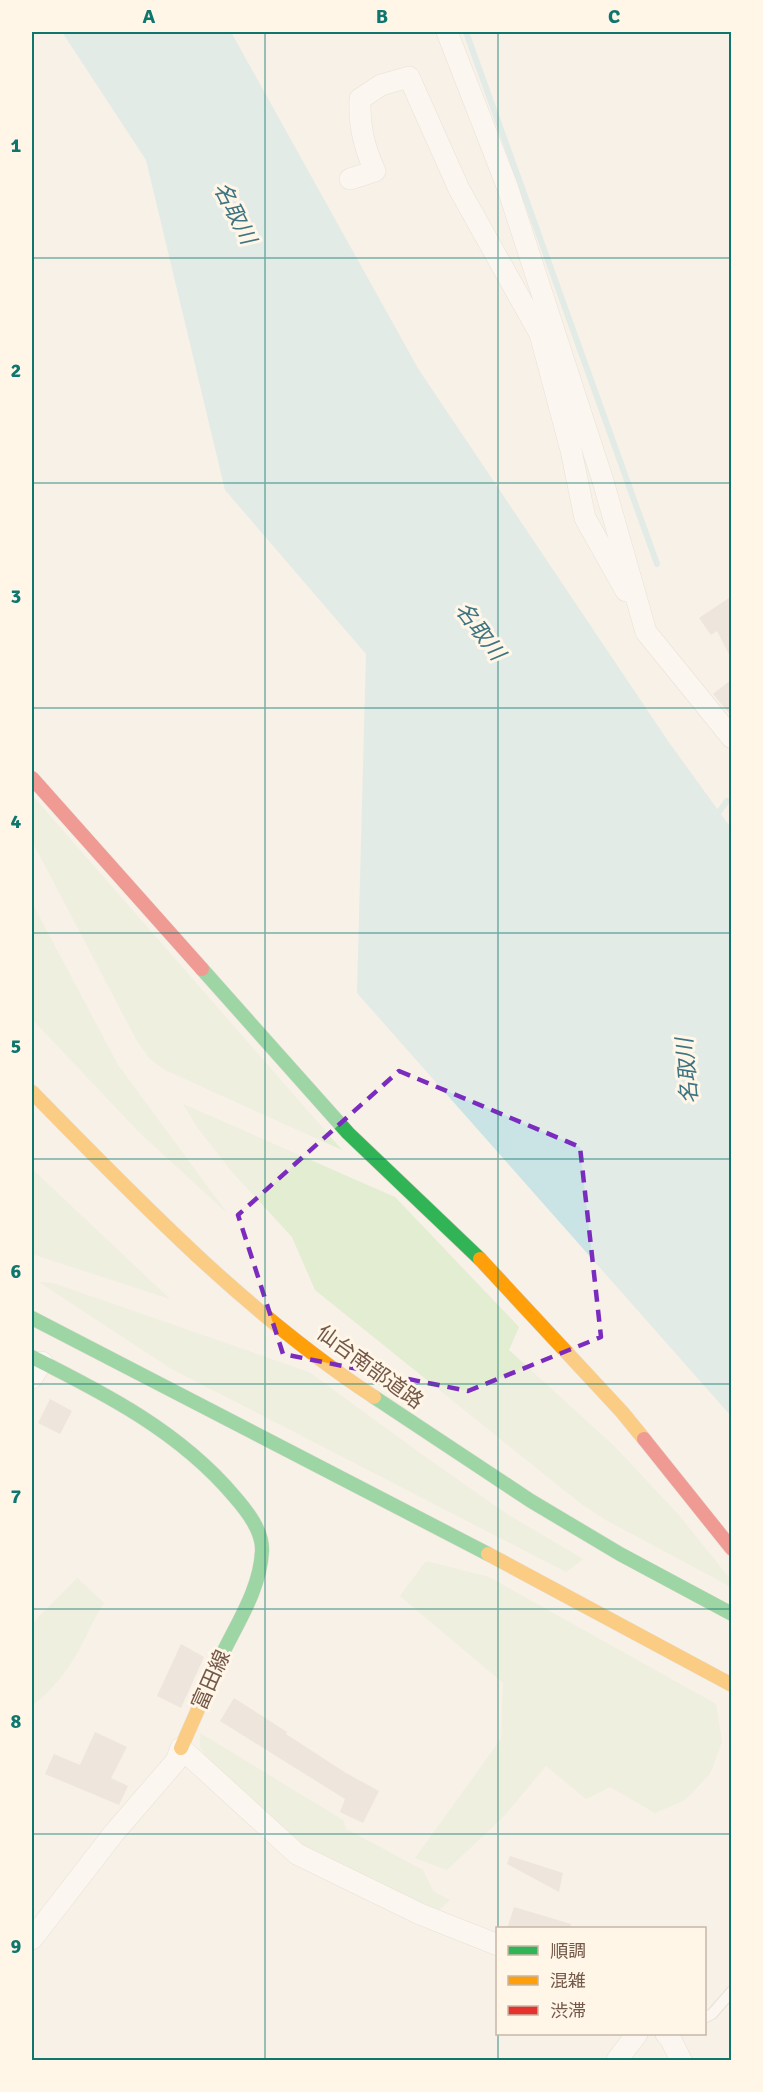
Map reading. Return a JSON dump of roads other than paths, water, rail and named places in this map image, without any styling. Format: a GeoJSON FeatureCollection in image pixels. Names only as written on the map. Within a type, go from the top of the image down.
{"type":"FeatureCollection","features":[{"type":"Feature","properties":{"kind":"main road"},"geometry":{"type":"LineString","coordinates":[[32,778],[348,1133],[471,1249],[622,1412],[732,1549]]}},
{"type":"Feature","properties":{"kind":"main road","name":"仙台南部道路"},"geometry":{"type":"LineString","coordinates":[[32,1092],[164,1226],[264,1314],[354,1384],[531,1501],[620,1554],[728,1613]]}},
{"type":"Feature","properties":{"kind":"main road"},"geometry":{"type":"LineString","coordinates":[[32,1318],[490,1556],[732,1685]]}},
{"type":"Feature","properties":{"kind":"main road","name":"富田線"},"geometry":{"type":"LineString","coordinates":[[35,1366],[94,1389],[166,1432],[214,1472],[252,1517],[262,1549],[257,1584],[181,1748]]}},
{"type":"Feature","properties":{"kind":"street"},"geometry":{"type":"LineString","coordinates":[[447,32],[507,186],[603,481],[646,632],[732,738]]}},
{"type":"Feature","properties":{"kind":"street"},"geometry":{"type":"LineString","coordinates":[[350,179],[375,171],[365,150],[359,119],[360,99],[381,85],[409,77],[459,189],[540,334],[571,450],[585,518],[644,623]]}},
{"type":"Feature","properties":{"kind":"street"},"geometry":{"type":"LineString","coordinates":[[32,1939],[114,1833],[176,1761],[181,1748],[297,1854],[420,1914],[496,1944]]}},
{"type":"Feature","properties":{"kind":"street"},"geometry":{"type":"LineString","coordinates":[[617,2061],[636,2035]]}},
{"type":"Feature","properties":{"kind":"street"},"geometry":{"type":"LineString","coordinates":[[672,2035],[681,2061]]}},
{"type":"Feature","properties":{"kind":"lane"},"geometry":{"type":"LineString","coordinates":[[706,2017],[712,2014],[732,1991]]}},
{"type":"Feature","properties":{"kind":"water","name":"名取川"},"geometry":{"type":"Polygon","coordinates":[[[62,32],[231,32],[419,370],[668,741],[731,828],[731,1416],[357,993],[366,654],[225,490],[146,160],[62,32]]]}},
{"type":"Feature","properties":{"kind":"waterway"},"geometry":{"type":"LineString","coordinates":[[466,32],[657,564]]}},
{"type":"Feature","properties":{"kind":"waterway"},"geometry":{"type":"LineString","coordinates":[[716,816],[727,801]]}}]}
